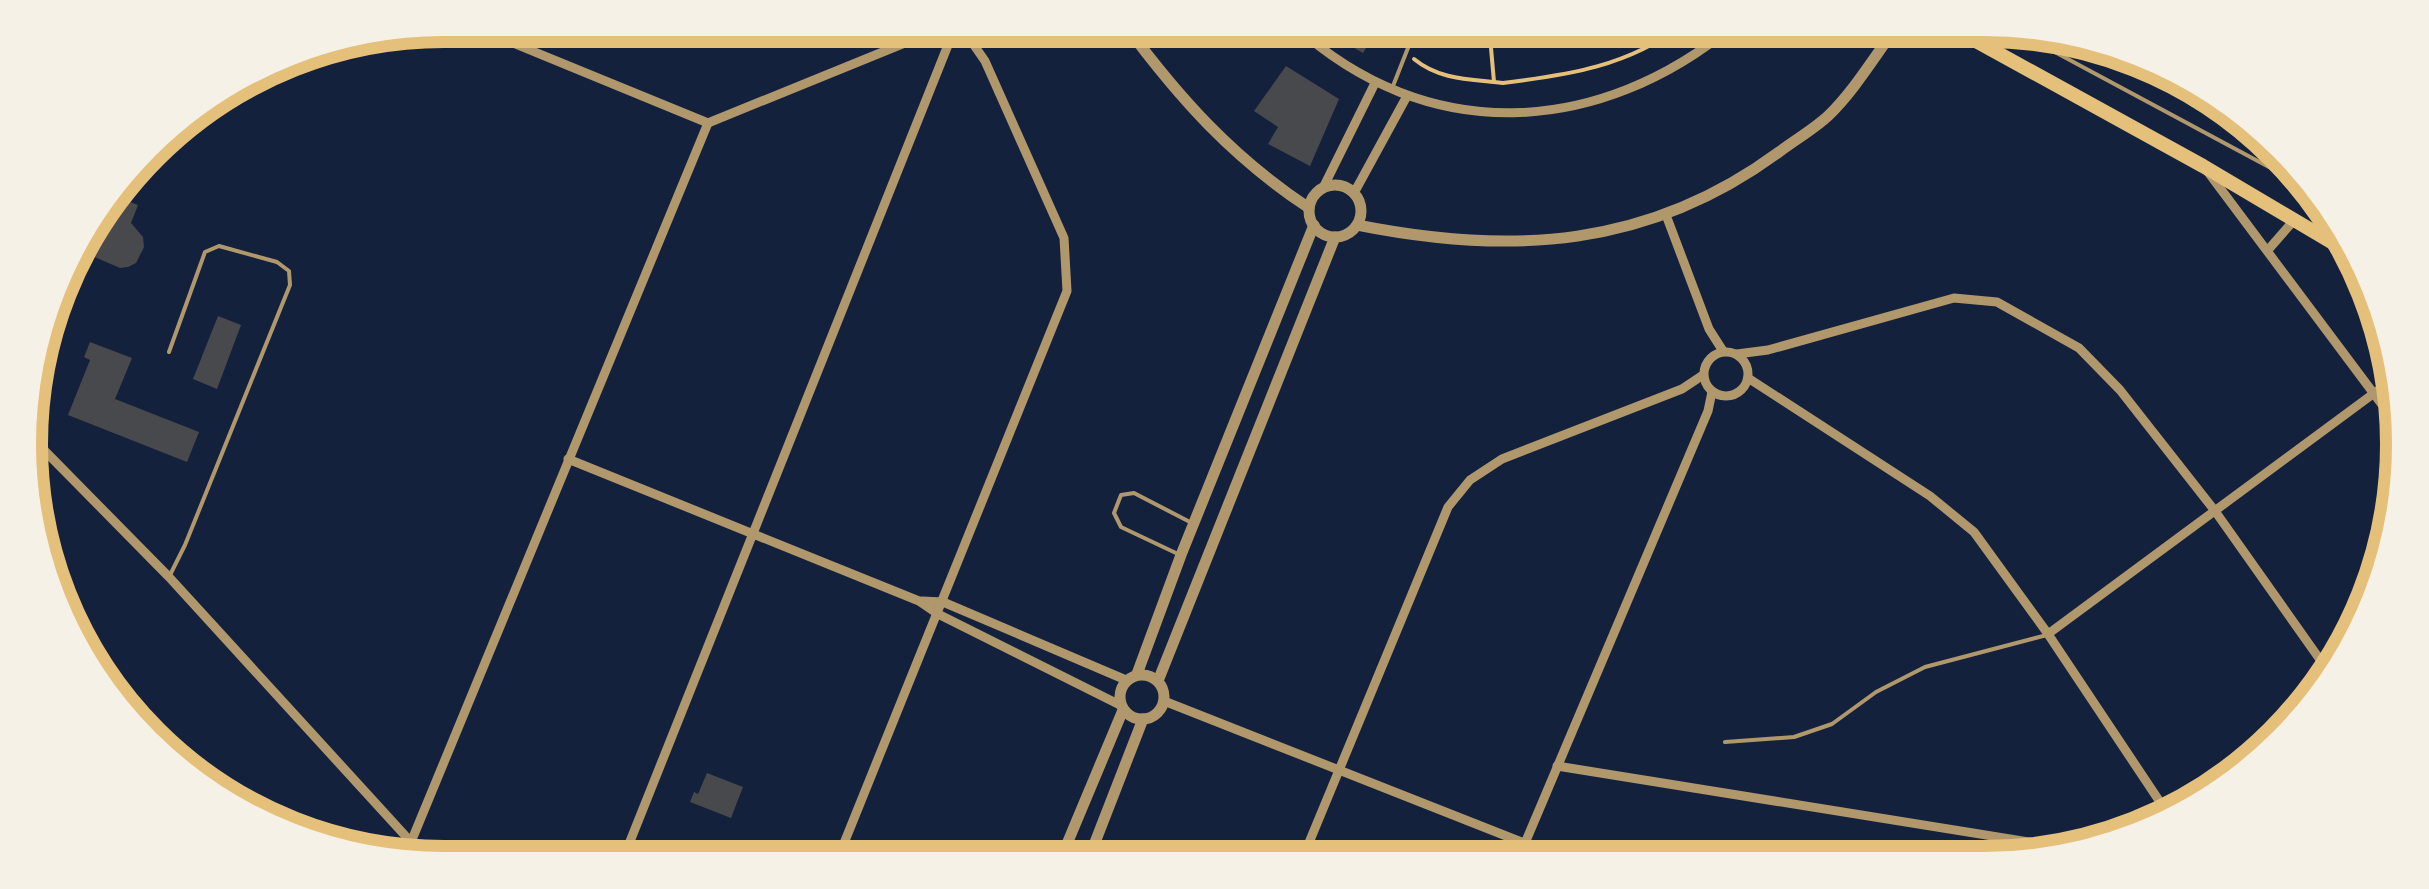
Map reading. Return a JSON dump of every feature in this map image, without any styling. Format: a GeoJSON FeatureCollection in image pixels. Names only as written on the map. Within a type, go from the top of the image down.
{"type":"FeatureCollection","features":[{"type":"Feature","properties":{"kind":"main road"},"geometry":{"type":"LineString","coordinates":[[1978,42],[2331,241]]}},
{"type":"Feature","properties":{"kind":"street"},"geometry":{"type":"LineString","coordinates":[[511,42],[708,123],[912,42]]}},
{"type":"Feature","properties":{"kind":"street"},"geometry":{"type":"LineString","coordinates":[[627,846],[948,42]]}},
{"type":"Feature","properties":{"kind":"street"},"geometry":{"type":"LineString","coordinates":[[843,846],[1067,291],[1064,238],[985,61],[969,42]]}},
{"type":"Feature","properties":{"kind":"street"},"geometry":{"type":"LineString","coordinates":[[1138,42],[1175,92],[1261,175],[1310,208]]}},
{"type":"Feature","properties":{"kind":"street"},"geometry":{"type":"LineString","coordinates":[[1312,42],[1325,54],[1375,83],[1406,96],[1469,110],[1526,113],[1577,105],[1652,80],[1713,42]]}},
{"type":"Feature","properties":{"kind":"street"},"geometry":{"type":"LineString","coordinates":[[1357,225],[1404,234],[1543,242],[1666,215],[1738,182],[1828,116],[1885,42]]}},
{"type":"Feature","properties":{"kind":"street"},"geometry":{"type":"LineString","coordinates":[[1323,188],[1340,185],[1354,193],[1361,208],[1357,225],[1344,235],[1318,230],[1310,208],[1375,83]]}},
{"type":"Feature","properties":{"kind":"street"},"geometry":{"type":"LineString","coordinates":[[1354,193],[1406,96]]}},
{"type":"Feature","properties":{"kind":"street"},"geometry":{"type":"LineString","coordinates":[[410,845],[708,123]]}},
{"type":"Feature","properties":{"kind":"street"},"geometry":{"type":"LineString","coordinates":[[2204,166],[2385,409]]}},
{"type":"Feature","properties":{"kind":"street"},"geometry":{"type":"LineString","coordinates":[[1666,215],[1709,329],[1723,351]]}},
{"type":"Feature","properties":{"kind":"street"},"geometry":{"type":"LineString","coordinates":[[2268,250],[2295,218]]}},
{"type":"Feature","properties":{"kind":"street"},"geometry":{"type":"LineString","coordinates":[[1066,846],[1121,707],[1119,692],[1132,677],[1314,225]]}},
{"type":"Feature","properties":{"kind":"street"},"geometry":{"type":"LineString","coordinates":[[568,459],[920,601],[938,614],[1085,687],[1132,717],[1143,719],[1157,714],[1164,701],[1158,680],[1335,236]]}},
{"type":"Feature","properties":{"kind":"street"},"geometry":{"type":"LineString","coordinates":[[1710,357],[1723,351],[1737,354],[1768,350],[1954,298],[1997,302],[2079,348],[2120,390],[2215,511],[2322,663]]}},
{"type":"Feature","properties":{"kind":"street"},"geometry":{"type":"LineString","coordinates":[[1523,846],[1708,411],[1709,329]]}},
{"type":"Feature","properties":{"kind":"street"},"geometry":{"type":"LineString","coordinates":[[1747,366],[1768,350]]}},
{"type":"Feature","properties":{"kind":"street"},"geometry":{"type":"LineString","coordinates":[[1308,846],[1448,507],[1470,480],[1502,459],[1682,389],[1711,387],[1730,396],[1746,383],[1747,366],[1737,354]]}},
{"type":"Feature","properties":{"kind":"street"},"geometry":{"type":"LineString","coordinates":[[1746,383],[1930,496],[1974,532],[2048,634],[2162,805]]}},
{"type":"Feature","properties":{"kind":"street"},"geometry":{"type":"LineString","coordinates":[[2048,634],[2382,387]]}},
{"type":"Feature","properties":{"kind":"street"},"geometry":{"type":"LineString","coordinates":[[42,448],[169,577],[413,845]]}},
{"type":"Feature","properties":{"kind":"street"},"geometry":{"type":"LineString","coordinates":[[920,601],[943,602],[1093,668],[1132,677],[1148,675],[1158,680]]}},
{"type":"Feature","properties":{"kind":"street"},"geometry":{"type":"LineString","coordinates":[[1085,687],[1093,668]]}},
{"type":"Feature","properties":{"kind":"street"},"geometry":{"type":"LineString","coordinates":[[1164,701],[1524,843]]}},
{"type":"Feature","properties":{"kind":"street"},"geometry":{"type":"LineString","coordinates":[[1093,846],[1143,719]]}},
{"type":"Feature","properties":{"kind":"street"},"geometry":{"type":"LineString","coordinates":[[1557,766],[2037,843]]}},
{"type":"Feature","properties":{"kind":"lane"},"geometry":{"type":"LineString","coordinates":[[1391,90],[1411,42]]}},
{"type":"Feature","properties":{"kind":"lane"},"geometry":{"type":"LineString","coordinates":[[2046,47],[2283,174]]}},
{"type":"Feature","properties":{"kind":"lane"},"geometry":{"type":"LineString","coordinates":[[169,352],[205,252],[219,246],[277,262],[289,271],[290,285],[186,545],[169,577]]}},
{"type":"Feature","properties":{"kind":"lane"},"geometry":{"type":"LineString","coordinates":[[1181,556],[1121,527],[1114,513],[1121,495],[1134,492],[1194,524]]}},
{"type":"Feature","properties":{"kind":"lane"},"geometry":{"type":"LineString","coordinates":[[1725,742],[1794,737],[1832,724],[1876,692],[1924,667],[2048,634]]}},
{"type":"Feature","properties":{"kind":"path"},"geometry":{"type":"LineString","coordinates":[[1389,42],[1427,69],[1452,77],[1494,82],[1572,74],[1628,57],[1658,42]]}},
{"type":"Feature","properties":{"kind":"path"},"geometry":{"type":"LineString","coordinates":[[1490,42],[1494,82]]}},
{"type":"Feature","properties":{"kind":"building"},"geometry":{"type":"Polygon","coordinates":[[[1344,42],[1370,42],[1363,53],[1344,42]]]}},
{"type":"Feature","properties":{"kind":"building"},"geometry":{"type":"Polygon","coordinates":[[[1286,66],[1339,99],[1310,166],[1268,144],[1278,127],[1254,111],[1286,66]]]}},
{"type":"Feature","properties":{"kind":"building"},"geometry":{"type":"Polygon","coordinates":[[[126,200],[138,205],[131,223],[143,237],[144,247],[136,263],[120,268],[90,255],[126,200]]]}},
{"type":"Feature","properties":{"kind":"building"},"geometry":{"type":"Polygon","coordinates":[[[218,316],[241,325],[217,389],[193,379],[218,316]]]}},
{"type":"Feature","properties":{"kind":"building"},"geometry":{"type":"Polygon","coordinates":[[[90,342],[132,358],[115,399],[199,432],[187,462],[68,415],[90,360],[84,357],[90,342]]]}},
{"type":"Feature","properties":{"kind":"building"},"geometry":{"type":"Polygon","coordinates":[[[707,773],[743,787],[731,818],[690,802],[707,773]]]}}]}
